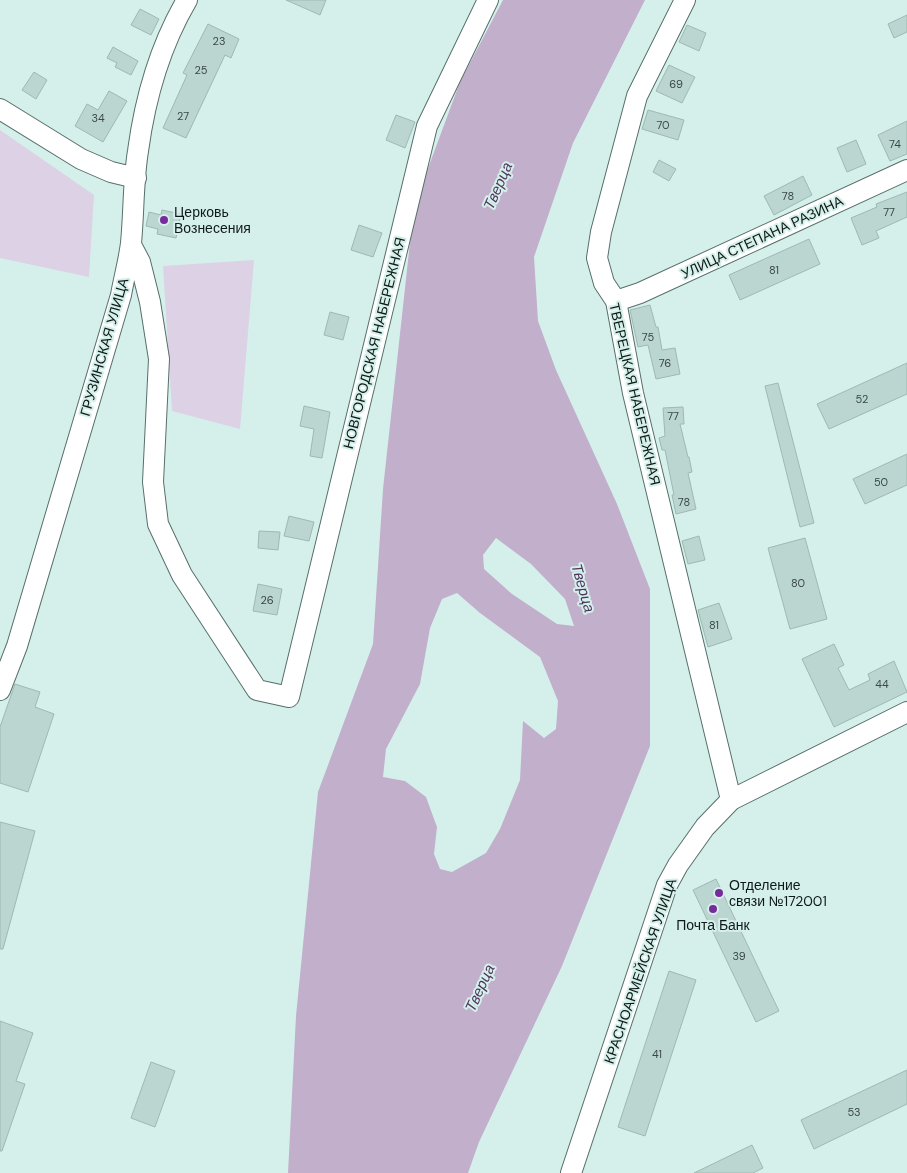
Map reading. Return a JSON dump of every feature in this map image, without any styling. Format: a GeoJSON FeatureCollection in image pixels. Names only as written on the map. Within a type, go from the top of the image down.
{"type":"FeatureCollection","features":[{"type":"Feature","properties":{"kind":"street","name":"ГРУЗИНСКАЯ УЛИЦА"},"geometry":{"type":"LineString","coordinates":[[0,690],[17,646],[121,295],[131,245],[138,152],[149,93],[161,53],[187,0]]}},
{"type":"Feature","properties":{"kind":"street","name":"НОВГОРОДСКАЯ НАБЕРЕЖНАЯ"},"geometry":{"type":"LineString","coordinates":[[131,245],[140,262],[150,302],[159,359],[152,482],[158,524],[182,575],[257,690],[289,697],[427,126],[488,0]]}},
{"type":"Feature","properties":{"kind":"street","name":"ТВЕРЕЦКАЯ НАБЕРЕЖНАЯ"},"geometry":{"type":"LineString","coordinates":[[685,0],[637,96],[601,232],[598,258],[604,283],[616,301],[633,393],[731,800]]}},
{"type":"Feature","properties":{"kind":"street"},"geometry":{"type":"LineString","coordinates":[[0,109],[81,160],[111,172],[136,178]]}},
{"type":"Feature","properties":{"kind":"street","name":"УЛИЦА СТЕПАНА РАЗИНА"},"geometry":{"type":"LineString","coordinates":[[616,301],[640,293],[907,170]]}},
{"type":"Feature","properties":{"kind":"street","name":"КРАСНОАРМЕЙСКАЯ УЛИЦА"},"geometry":{"type":"LineString","coordinates":[[571,1173],[667,885],[678,865],[705,827],[731,800],[907,712]]}},
{"type":"Feature","properties":{"kind":"shaded area"},"geometry":{"type":"Polygon","coordinates":[[[0,130],[94,195],[89,277],[0,258],[0,130]]]}},
{"type":"Feature","properties":{"kind":"shaded area"},"geometry":{"type":"Polygon","coordinates":[[[254,260],[240,429],[172,411],[163,266],[254,260]]]}},
{"type":"Feature","properties":{"kind":"water","name":"Тверца"},"geometry":{"type":"Polygon","coordinates":[[[503,0],[645,0],[573,143],[534,257],[538,321],[556,370],[617,504],[650,589],[650,746],[562,966],[479,1142],[468,1173],[288,1173],[296,1016],[318,792],[373,644],[383,489],[414,206],[460,82],[503,0]],[[496,538],[483,555],[484,569],[512,594],[557,624],[574,626],[565,599],[531,564],[496,538]],[[457,593],[442,599],[430,628],[420,684],[386,749],[383,777],[405,781],[426,797],[437,827],[434,854],[440,869],[452,872],[486,853],[500,829],[520,780],[523,721],[544,738],[556,729],[558,701],[540,657],[480,613],[457,593]]]}},
{"type":"Feature","properties":{"kind":"building"},"geometry":{"type":"Polygon","coordinates":[[[286,0],[326,0],[320,15],[286,0]]]}},
{"type":"Feature","properties":{"kind":"building"},"geometry":{"type":"Polygon","coordinates":[[[140,9],[159,19],[151,35],[131,25],[140,9]]]}},
{"type":"Feature","properties":{"kind":"building"},"geometry":{"type":"Polygon","coordinates":[[[907,15],[907,32],[894,38],[888,24],[907,15]]]}},
{"type":"Feature","properties":{"kind":"building"},"geometry":{"type":"Polygon","coordinates":[[[208,24],[239,39],[231,58],[225,55],[186,138],[163,128],[187,75],[183,73],[208,24]]]}},
{"type":"Feature","properties":{"kind":"building"},"geometry":{"type":"Polygon","coordinates":[[[687,25],[706,33],[699,51],[679,42],[687,25]]]}},
{"type":"Feature","properties":{"kind":"building"},"geometry":{"type":"Polygon","coordinates":[[[113,47],[138,61],[131,75],[115,67],[117,63],[107,58],[113,47]]]}},
{"type":"Feature","properties":{"kind":"building"},"geometry":{"type":"Polygon","coordinates":[[[669,65],[695,77],[682,103],[656,91],[669,65]]]}},
{"type":"Feature","properties":{"kind":"building"},"geometry":{"type":"Polygon","coordinates":[[[34,72],[47,80],[36,99],[22,90],[34,72]]]}},
{"type":"Feature","properties":{"kind":"building"},"geometry":{"type":"Polygon","coordinates":[[[109,91],[127,101],[103,142],[75,126],[87,104],[98,110],[109,91]]]}},
{"type":"Feature","properties":{"kind":"building"},"geometry":{"type":"Polygon","coordinates":[[[648,110],[684,120],[678,140],[642,129],[648,110]]]}},
{"type":"Feature","properties":{"kind":"building"},"geometry":{"type":"Polygon","coordinates":[[[396,115],[415,122],[405,148],[386,140],[396,115]]]}},
{"type":"Feature","properties":{"kind":"building"},"geometry":{"type":"Polygon","coordinates":[[[907,121],[907,154],[890,161],[878,135],[907,121]]]}},
{"type":"Feature","properties":{"kind":"building"},"geometry":{"type":"Polygon","coordinates":[[[856,140],[866,164],[847,172],[837,148],[856,140]]]}},
{"type":"Feature","properties":{"kind":"building"},"geometry":{"type":"Polygon","coordinates":[[[659,160],[676,169],[669,181],[653,172],[659,160]]]}},
{"type":"Feature","properties":{"kind":"building"},"geometry":{"type":"Polygon","coordinates":[[[803,176],[812,195],[774,215],[764,196],[803,176]]]}},
{"type":"Feature","properties":{"kind":"building"},"geometry":{"type":"Polygon","coordinates":[[[907,192],[907,217],[876,231],[879,238],[862,245],[851,218],[877,207],[876,204],[907,192]]]}},
{"type":"Feature","properties":{"kind":"building","name":"Церковь Вознесения"},"geometry":{"type":"Polygon","coordinates":[[[162,210],[181,214],[176,238],[157,234],[158,229],[146,226],[149,212],[161,215],[162,210]]]}},
{"type":"Feature","properties":{"kind":"building"},"geometry":{"type":"Polygon","coordinates":[[[359,225],[382,233],[373,257],[351,250],[359,225]]]}},
{"type":"Feature","properties":{"kind":"building"},"geometry":{"type":"Polygon","coordinates":[[[809,239],[820,264],[740,300],[729,275],[809,239]]]}},
{"type":"Feature","properties":{"kind":"building"},"geometry":{"type":"Polygon","coordinates":[[[650,305],[656,327],[658,327],[662,350],[675,348],[680,374],[656,379],[648,345],[638,347],[630,310],[650,305]]]}},
{"type":"Feature","properties":{"kind":"building"},"geometry":{"type":"Polygon","coordinates":[[[330,312],[349,317],[343,340],[324,335],[330,312]]]}},
{"type":"Feature","properties":{"kind":"building"},"geometry":{"type":"Polygon","coordinates":[[[907,363],[907,394],[829,429],[817,404],[907,363]]]}},
{"type":"Feature","properties":{"kind":"building"},"geometry":{"type":"Polygon","coordinates":[[[778,383],[814,523],[800,527],[765,386],[778,383]]]}},
{"type":"Feature","properties":{"kind":"building"},"geometry":{"type":"Polygon","coordinates":[[[304,406],[330,412],[322,458],[310,456],[314,429],[300,426],[304,406]]]}},
{"type":"Feature","properties":{"kind":"building"},"geometry":{"type":"Polygon","coordinates":[[[683,407],[684,424],[680,424],[692,472],[688,473],[696,509],[676,514],[665,450],[662,450],[659,438],[665,436],[663,408],[683,407]]]}},
{"type":"Feature","properties":{"kind":"building"},"geometry":{"type":"Polygon","coordinates":[[[907,454],[907,485],[865,504],[853,479],[907,454]]]}},
{"type":"Feature","properties":{"kind":"building"},"geometry":{"type":"Polygon","coordinates":[[[289,516],[314,522],[309,541],[284,536],[289,516]]]}},
{"type":"Feature","properties":{"kind":"building"},"geometry":{"type":"Polygon","coordinates":[[[259,531],[280,532],[278,550],[258,548],[259,531]]]}},
{"type":"Feature","properties":{"kind":"building"},"geometry":{"type":"Polygon","coordinates":[[[699,536],[705,560],[688,564],[682,541],[699,536]]]}},
{"type":"Feature","properties":{"kind":"building"},"geometry":{"type":"Polygon","coordinates":[[[805,538],[827,619],[790,629],[768,548],[805,538]]]}},
{"type":"Feature","properties":{"kind":"building"},"geometry":{"type":"Polygon","coordinates":[[[258,584],[282,589],[277,615],[253,611],[258,584]]]}},
{"type":"Feature","properties":{"kind":"building"},"geometry":{"type":"Polygon","coordinates":[[[719,603],[732,639],[708,647],[698,610],[719,603]]]}},
{"type":"Feature","properties":{"kind":"building"},"geometry":{"type":"Polygon","coordinates":[[[834,644],[844,665],[838,668],[849,690],[870,680],[868,674],[894,661],[907,692],[834,727],[802,659],[834,644]]]}},
{"type":"Feature","properties":{"kind":"building"},"geometry":{"type":"Polygon","coordinates":[[[15,684],[40,692],[35,707],[54,714],[28,792],[0,783],[0,727],[15,684]]]}},
{"type":"Feature","properties":{"kind":"building"},"geometry":{"type":"Polygon","coordinates":[[[0,822],[35,831],[3,949],[0,949],[0,822]]]}},
{"type":"Feature","properties":{"kind":"building"},"geometry":{"type":"Polygon","coordinates":[[[716,879],[779,1011],[756,1022],[693,890],[716,879]]]}},
{"type":"Feature","properties":{"kind":"building"},"geometry":{"type":"Polygon","coordinates":[[[669,971],[696,980],[645,1136],[618,1127],[669,971]]]}},
{"type":"Feature","properties":{"kind":"building"},"geometry":{"type":"Polygon","coordinates":[[[0,1021],[33,1033],[16,1081],[25,1084],[2,1151],[0,1151],[0,1021]]]}},
{"type":"Feature","properties":{"kind":"building"},"geometry":{"type":"Polygon","coordinates":[[[151,1062],[175,1071],[155,1127],[131,1118],[151,1062]]]}},
{"type":"Feature","properties":{"kind":"building"},"geometry":{"type":"Polygon","coordinates":[[[907,1070],[907,1104],[814,1149],[801,1120],[907,1070]]]}},
{"type":"Feature","properties":{"kind":"building"},"geometry":{"type":"Polygon","coordinates":[[[752,1145],[763,1168],[753,1173],[694,1173],[752,1145]]]}},
{"type":"Feature","properties":{"kind":"place","name":"Церковь Вознесения"},"geometry":{"type":"Point","coordinates":[164,220]}},
{"type":"Feature","properties":{"kind":"place","name":"Отделение связи №172001"},"geometry":{"type":"Point","coordinates":[719,893]}},
{"type":"Feature","properties":{"kind":"place","name":"Почта Банк"},"geometry":{"type":"Point","coordinates":[713,909]}}]}
